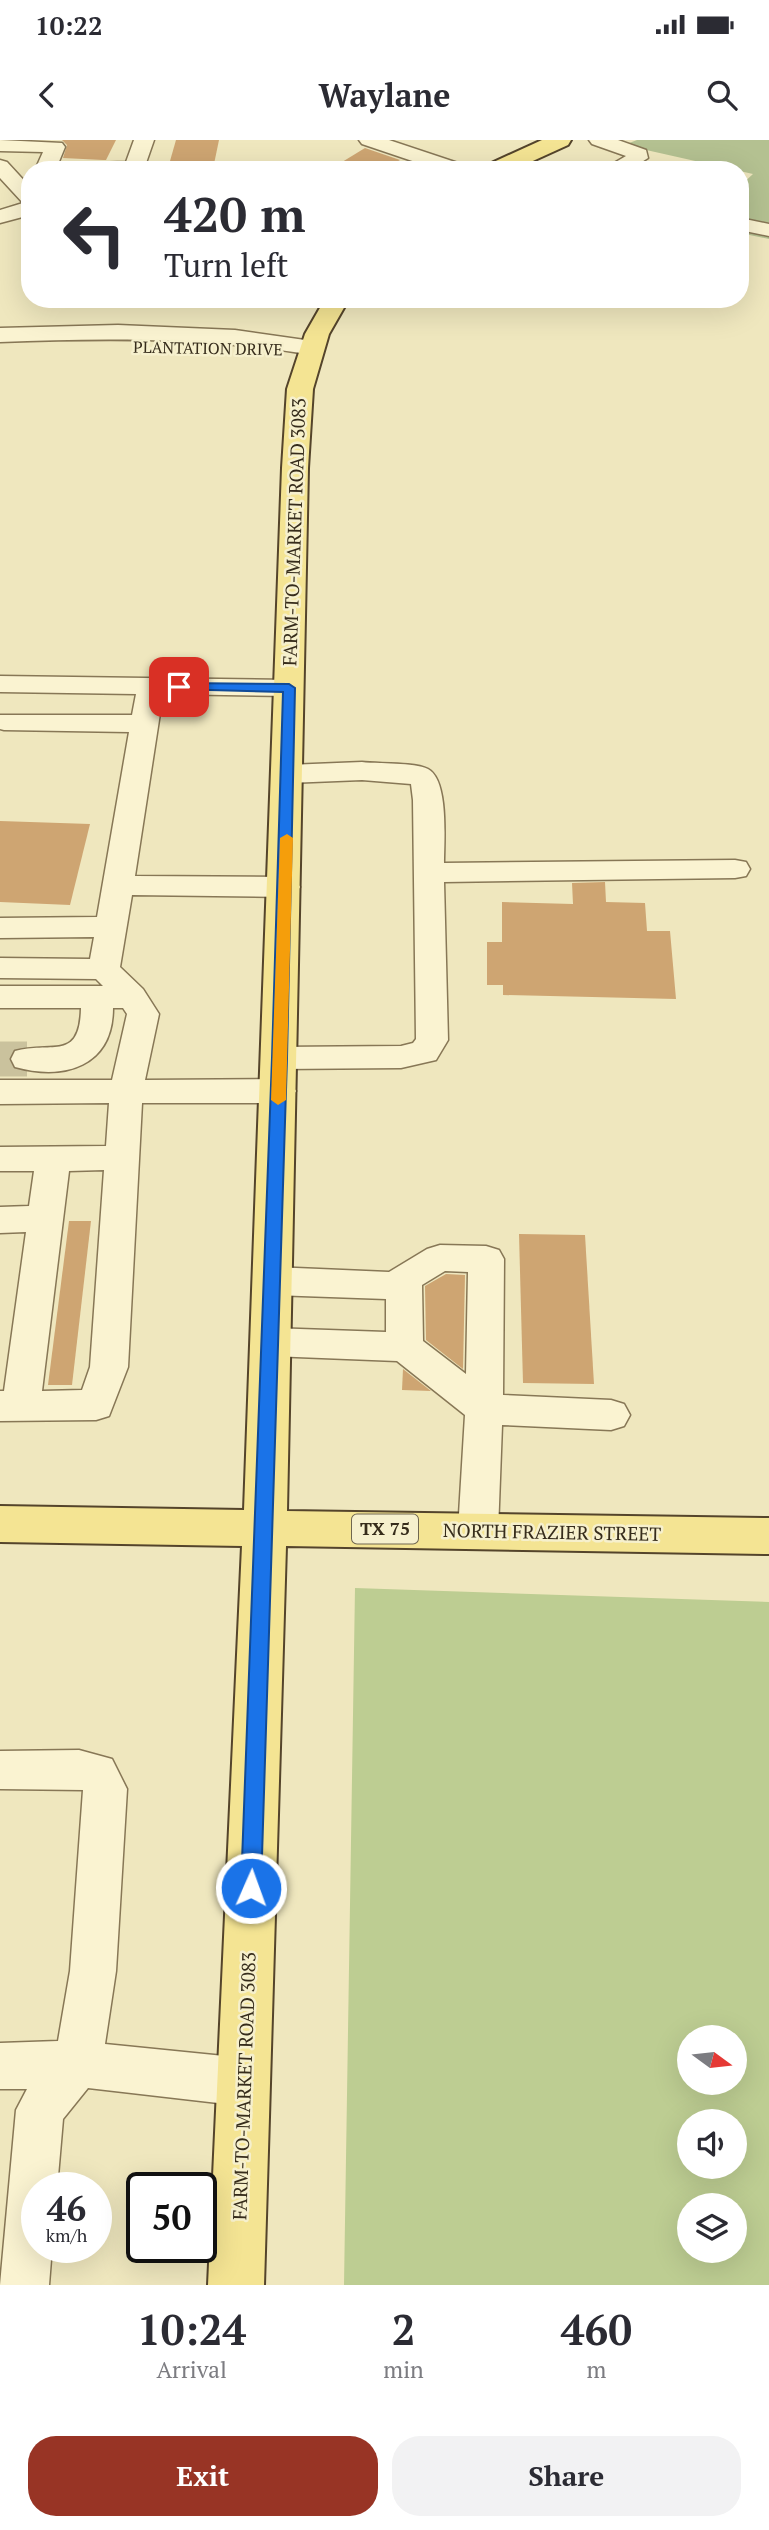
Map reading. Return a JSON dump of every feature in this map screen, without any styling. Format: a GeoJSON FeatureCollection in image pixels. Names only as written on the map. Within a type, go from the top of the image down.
{"type":"FeatureCollection","features":[{"type":"Feature","properties":{"kind":"main road"},"geometry":{"type":"LineString","coordinates":[[520,161],[560,140]]}},
{"type":"Feature","properties":{"kind":"main road","name":"FARM-TO-MARKET ROAD 3083"},"geometry":{"type":"LineString","coordinates":[[236,2285],[265,1527],[300,389],[317,334],[332,308]]}},
{"type":"Feature","properties":{"kind":"main road","name":"NORTH FRAZIER STREET"},"geometry":{"type":"LineString","coordinates":[[0,1524],[769,1536]]}},
{"type":"Feature","properties":{"kind":"street"},"geometry":{"type":"LineString","coordinates":[[137,161],[145,140]]}},
{"type":"Feature","properties":{"kind":"street"},"geometry":{"type":"LineString","coordinates":[[369,140],[433,161]]}},
{"type":"Feature","properties":{"kind":"street"},"geometry":{"type":"LineString","coordinates":[[600,140],[639,154],[638,158],[632,161]]}},
{"type":"Feature","properties":{"kind":"street"},"geometry":{"type":"LineString","coordinates":[[0,145],[55,147],[50,161]]}},
{"type":"Feature","properties":{"kind":"street"},"geometry":{"type":"LineString","coordinates":[[0,217],[21,211]]}},
{"type":"Feature","properties":{"kind":"street"},"geometry":{"type":"LineString","coordinates":[[749,225],[769,230]]}},
{"type":"Feature","properties":{"kind":"street","name":"PLANTATION DRIVE"},"geometry":{"type":"LineString","coordinates":[[0,335],[94,331],[178,333],[258,337],[313,348]]}},
{"type":"Feature","properties":{"kind":"street","name":"PLANTATION DRIVE"},"geometry":{"type":"LineString","coordinates":[[0,349],[92,345],[250,351],[313,348]]}},
{"type":"Feature","properties":{"kind":"street"},"geometry":{"type":"LineString","coordinates":[[0,684],[289,688]]}},
{"type":"Feature","properties":{"kind":"street"},"geometry":{"type":"LineString","coordinates":[[27,1059],[72,1058],[90,1046],[98,1028],[100,983],[151,686]]}},
{"type":"Feature","properties":{"kind":"street"},"geometry":{"type":"LineString","coordinates":[[4,722],[145,724]]}},
{"type":"Feature","properties":{"kind":"street"},"geometry":{"type":"LineString","coordinates":[[280,1058],[401,1057],[425,1052],[432,1040],[428,800],[425,782],[418,775],[362,771],[288,774]]}},
{"type":"Feature","properties":{"kind":"street"},"geometry":{"type":"LineString","coordinates":[[429,873],[735,869]]}},
{"type":"Feature","properties":{"kind":"street"},"geometry":{"type":"LineString","coordinates":[[116,885],[285,887]]}},
{"type":"Feature","properties":{"kind":"street"},"geometry":{"type":"LineString","coordinates":[[0,928],[109,927]]}},
{"type":"Feature","properties":{"kind":"street"},"geometry":{"type":"LineString","coordinates":[[0,968],[100,983],[132,997],[143,1014],[126,1092],[110,1367],[96,1405],[10,1406],[45,1219],[53,1159]]}},
{"type":"Feature","properties":{"kind":"street"},"geometry":{"type":"LineString","coordinates":[[0,997],[100,983]]}},
{"type":"Feature","properties":{"kind":"street"},"geometry":{"type":"LineString","coordinates":[[0,1092],[279,1091]]}},
{"type":"Feature","properties":{"kind":"street"},"geometry":{"type":"LineString","coordinates":[[0,1159],[122,1158]]}},
{"type":"Feature","properties":{"kind":"street"},"geometry":{"type":"LineString","coordinates":[[0,1220],[45,1219]]}},
{"type":"Feature","properties":{"kind":"street"},"geometry":{"type":"LineString","coordinates":[[405,1347],[404,1278],[440,1258],[486,1259],[484,1409],[478,1531]]}},
{"type":"Feature","properties":{"kind":"street"},"geometry":{"type":"LineString","coordinates":[[273,1281],[404,1286]]}},
{"type":"Feature","properties":{"kind":"street"},"geometry":{"type":"LineString","coordinates":[[271,1342],[405,1347],[484,1409],[611,1415]]}},
{"type":"Feature","properties":{"kind":"street"},"geometry":{"type":"LineString","coordinates":[[0,1770],[79,1769],[97,1773],[105,1789],[93,1971],[78,2064],[40,2110],[24,2285]]}},
{"type":"Feature","properties":{"kind":"street"},"geometry":{"type":"LineString","coordinates":[[0,2066],[78,2064],[244,2082]]}},
{"type":"Feature","properties":{"kind":"green space"},"geometry":{"type":"Polygon","coordinates":[[[637,140],[769,140],[769,239],[749,235],[749,178],[753,174],[749,173],[749,161],[695,161],[624,145],[637,140]]]}},
{"type":"Feature","properties":{"kind":"green space"},"geometry":{"type":"Polygon","coordinates":[[[355,1588],[769,1602],[769,2285],[344,2285],[355,1588]]]}},
{"type":"Feature","properties":{"kind":"building"},"geometry":{"type":"Polygon","coordinates":[[[62,140],[116,140],[106,160],[103,160],[63,158],[67,145],[62,140]]]}},
{"type":"Feature","properties":{"kind":"building"},"geometry":{"type":"Polygon","coordinates":[[[176,140],[219,140],[215,161],[170,161],[176,140]]]}},
{"type":"Feature","properties":{"kind":"building"},"geometry":{"type":"Polygon","coordinates":[[[365,148],[400,160],[398,161],[344,161],[365,148]]]}},
{"type":"Feature","properties":{"kind":"building"},"geometry":{"type":"Polygon","coordinates":[[[0,821],[90,824],[70,905],[0,902],[0,821]]]}},
{"type":"Feature","properties":{"kind":"building"},"geometry":{"type":"Polygon","coordinates":[[[605,882],[606,902],[645,903],[647,931],[670,931],[676,999],[503,995],[503,985],[487,985],[487,942],[502,942],[502,902],[573,904],[572,883],[605,882]]]}},
{"type":"Feature","properties":{"kind":"building"},"geometry":{"type":"Polygon","coordinates":[[[69,1221],[91,1221],[72,1385],[48,1385],[69,1221]]]}},
{"type":"Feature","properties":{"kind":"building"},"geometry":{"type":"Polygon","coordinates":[[[519,1234],[585,1235],[594,1384],[523,1383],[519,1234]]]}},
{"type":"Feature","properties":{"kind":"building"},"geometry":{"type":"Polygon","coordinates":[[[446,1274],[465,1275],[463,1369],[426,1340],[425,1286],[446,1274]]]}},
{"type":"Feature","properties":{"kind":"building"},"geometry":{"type":"Polygon","coordinates":[[[403,1369],[431,1391],[402,1390],[403,1369]]]}},
{"type":"Feature","properties":{"kind":"tunnel"},"geometry":{"type":"LineString","coordinates":[[0,1059],[27,1059]]}},
{"type":"Feature","properties":{"kind":"slow traffic"},"geometry":{"type":"LineString","coordinates":[[278,1100],[287,838]]}},
{"type":"Feature","properties":{"kind":"route"},"geometry":{"type":"LineString","coordinates":[[179,687],[289,688],[288,810],[251,1888]]}}]}
